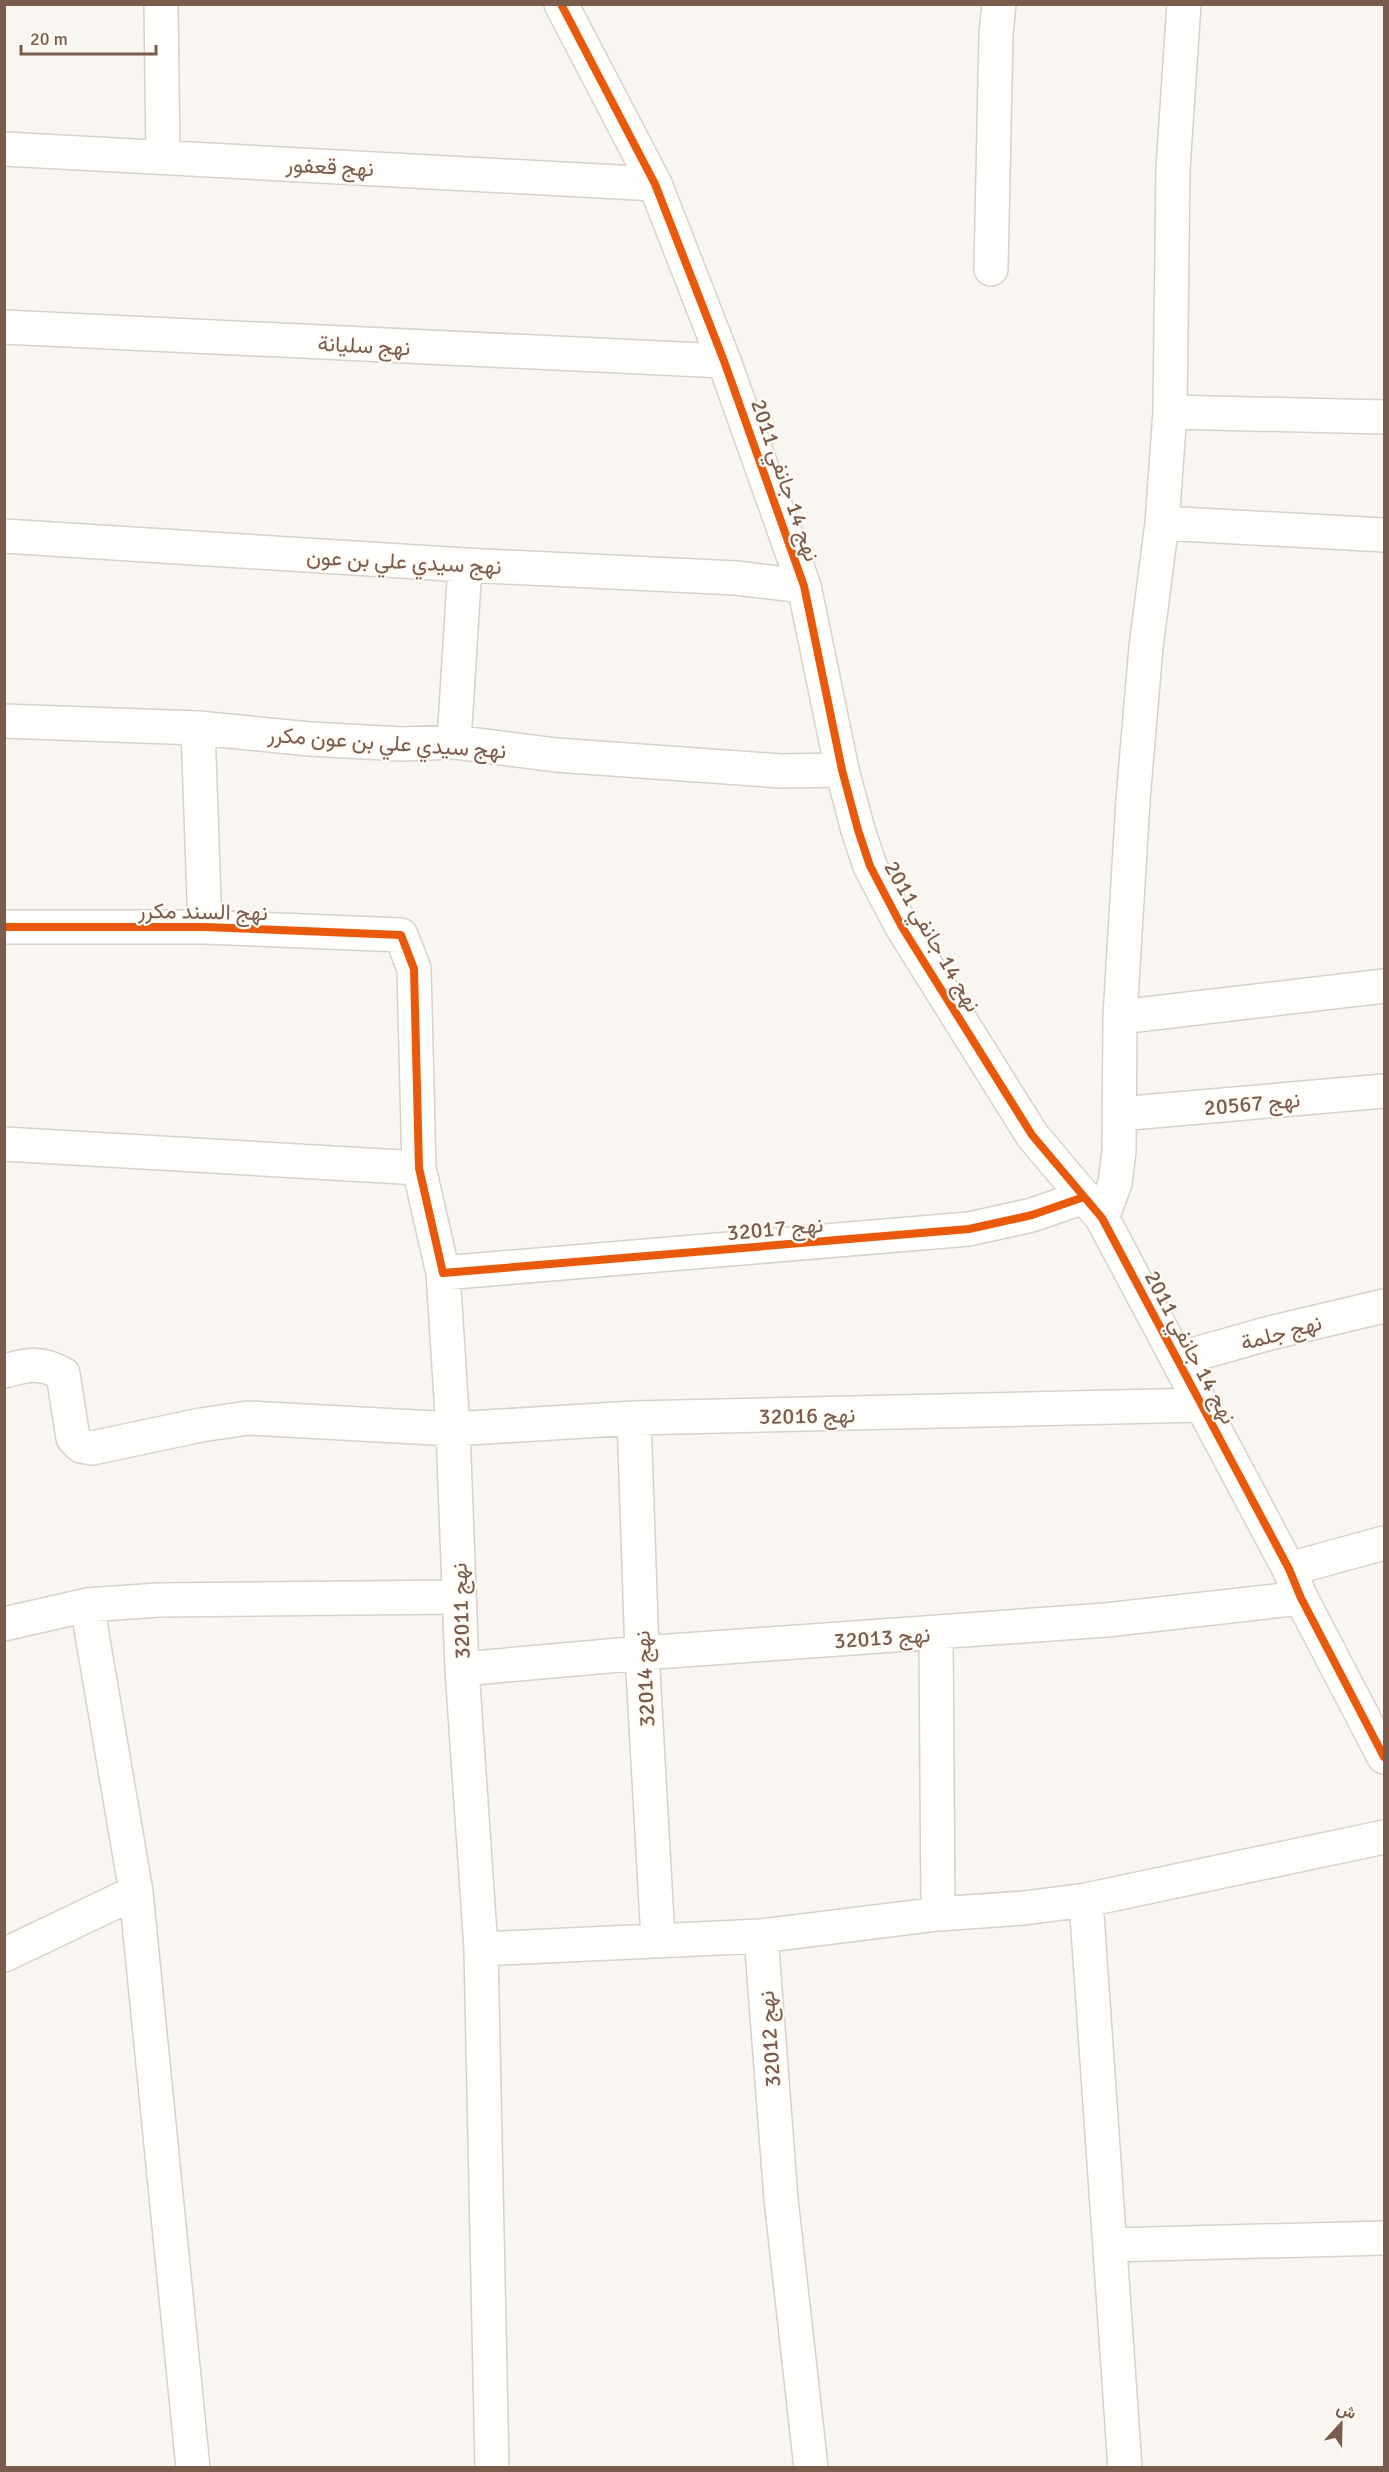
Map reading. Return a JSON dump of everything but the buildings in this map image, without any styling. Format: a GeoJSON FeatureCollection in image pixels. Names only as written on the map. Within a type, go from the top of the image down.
{"type":"FeatureCollection","features":[{"type":"Feature","properties":{"kind":"street"},"geometry":{"type":"LineString","coordinates":[[161,4],[163,157]]}},
{"type":"Feature","properties":{"kind":"street","name":"نهج 14 جانفي 2011"},"geometry":{"type":"LineString","coordinates":[[561,4],[655,184],[724,361],[804,586],[842,770],[870,866],[902,927],[1032,1135],[1093,1207],[1178,1359],[1384,1757]]}},
{"type":"Feature","properties":{"kind":"street"},"geometry":{"type":"LineString","coordinates":[[991,269],[996,34],[999,4]]}},
{"type":"Feature","properties":{"kind":"street"},"geometry":{"type":"LineString","coordinates":[[1093,1207],[1114,1183],[1119,1151],[1120,1017],[1132,800],[1146,647],[1162,523],[1170,412],[1173,168],[1184,4]]}},
{"type":"Feature","properties":{"kind":"street","name":"نهج قعفور"},"geometry":{"type":"LineString","coordinates":[[4,149],[655,184]]}},
{"type":"Feature","properties":{"kind":"street","name":"نهج سليانة"},"geometry":{"type":"LineString","coordinates":[[4,327],[724,361]]}},
{"type":"Feature","properties":{"kind":"street"},"geometry":{"type":"LineString","coordinates":[[1170,412],[1384,417]]}},
{"type":"Feature","properties":{"kind":"street"},"geometry":{"type":"LineString","coordinates":[[1162,523],[1384,535]]}},
{"type":"Feature","properties":{"kind":"street","name":"نهج سيدي علي بن عون"},"geometry":{"type":"LineString","coordinates":[[4,536],[465,565],[736,578],[804,586]]}},
{"type":"Feature","properties":{"kind":"street"},"geometry":{"type":"LineString","coordinates":[[454,742],[465,565]]}},
{"type":"Feature","properties":{"kind":"street","name":"نهج سيدي علي بن عون مكرر"},"geometry":{"type":"LineString","coordinates":[[4,721],[198,728],[310,739],[402,744],[454,742],[592,757],[781,771],[842,770]]}},
{"type":"Feature","properties":{"kind":"street"},"geometry":{"type":"LineString","coordinates":[[198,728],[206,927]]}},
{"type":"Feature","properties":{"kind":"street","name":"نهج السند مكرر"},"geometry":{"type":"LineString","coordinates":[[4,927],[206,927],[401,934]]}},
{"type":"Feature","properties":{"kind":"street","name":"نهج 32011"},"geometry":{"type":"LineString","coordinates":[[401,934],[414,969],[419,1168],[454,1272],[453,1429],[462,1669],[481,1949],[492,2468]]}},
{"type":"Feature","properties":{"kind":"street"},"geometry":{"type":"LineString","coordinates":[[1120,1017],[1384,986]]}},
{"type":"Feature","properties":{"kind":"street","name":"نهج 20567"},"geometry":{"type":"LineString","coordinates":[[1119,1114],[1384,1091]]}},
{"type":"Feature","properties":{"kind":"street"},"geometry":{"type":"LineString","coordinates":[[4,1144],[419,1168]]}},
{"type":"Feature","properties":{"kind":"street","name":"نهج 32017"},"geometry":{"type":"LineString","coordinates":[[454,1272],[969,1229],[1032,1215],[1093,1207]]}},
{"type":"Feature","properties":{"kind":"street","name":"نهج جلمة"},"geometry":{"type":"LineString","coordinates":[[1178,1359],[1270,1333],[1384,1306]]}},
{"type":"Feature","properties":{"kind":"street","name":"نهج 32016"},"geometry":{"type":"LineString","coordinates":[[4,1371],[35,1364],[52,1368],[63,1374],[74,1438],[81,1446],[92,1448],[223,1420],[248,1418],[453,1429],[634,1418],[1202,1405]]}},
{"type":"Feature","properties":{"kind":"street","name":"نهج 32014"},"geometry":{"type":"LineString","coordinates":[[634,1418],[642,1653],[658,1940]]}},
{"type":"Feature","properties":{"kind":"street","name":"نهج 32013"},"geometry":{"type":"LineString","coordinates":[[462,1669],[642,1653],[936,1634],[1106,1620],[1295,1583],[1384,1543]]}},
{"type":"Feature","properties":{"kind":"street"},"geometry":{"type":"LineString","coordinates":[[4,1624],[87,1605],[159,1600],[459,1597]]}},
{"type":"Feature","properties":{"kind":"street"},"geometry":{"type":"LineString","coordinates":[[87,1605],[136,1892],[193,2468]]}},
{"type":"Feature","properties":{"kind":"street"},"geometry":{"type":"LineString","coordinates":[[936,1634],[938,1914]]}},
{"type":"Feature","properties":{"kind":"street"},"geometry":{"type":"LineString","coordinates":[[481,1949],[761,1936],[938,1914],[1024,1908],[1086,1900],[1384,1838]]}},
{"type":"Feature","properties":{"kind":"street"},"geometry":{"type":"LineString","coordinates":[[4,1955],[136,1892]]}},
{"type":"Feature","properties":{"kind":"street"},"geometry":{"type":"LineString","coordinates":[[1086,1900],[1125,2468]]}},
{"type":"Feature","properties":{"kind":"street","name":"نهج 32012"},"geometry":{"type":"LineString","coordinates":[[761,1936],[782,2199],[811,2468]]}},
{"type":"Feature","properties":{"kind":"street"},"geometry":{"type":"LineString","coordinates":[[1110,2245],[1384,2238]]}},
{"type":"Feature","properties":{"kind":"cycle path"},"geometry":{"type":"LineString","coordinates":[[561,4],[655,184],[724,361],[804,586],[842,770],[870,866],[902,927],[1032,1135],[1102,1218],[1289,1569],[1301,1598],[1384,1757]]}},
{"type":"Feature","properties":{"kind":"cycle path"},"geometry":{"type":"LineString","coordinates":[[4,927],[205,927],[401,935],[414,969],[419,1168],[443,1273],[969,1229],[1032,1215],[1084,1197]]}}]}
